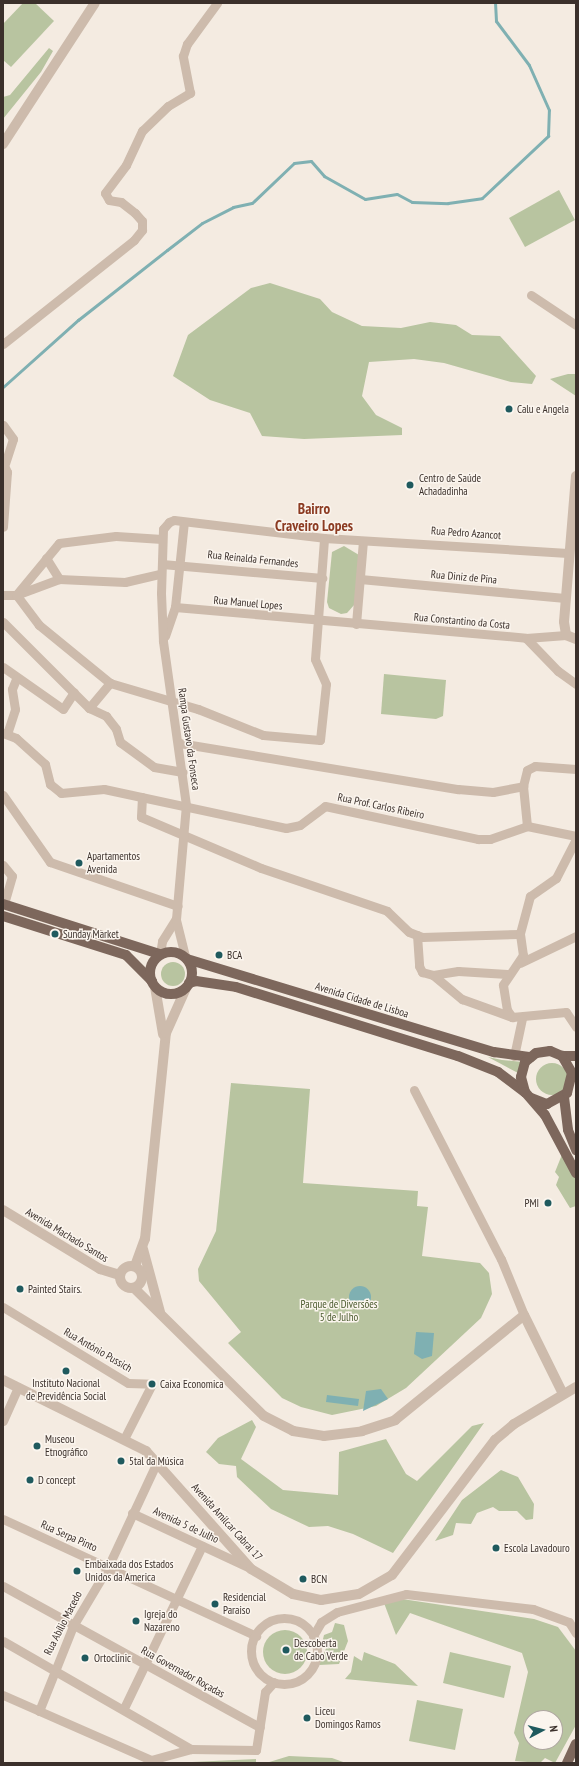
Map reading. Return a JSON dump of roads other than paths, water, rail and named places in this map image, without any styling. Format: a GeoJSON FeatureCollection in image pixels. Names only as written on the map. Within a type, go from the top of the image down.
{"type":"FeatureCollection","features":[{"type":"Feature","properties":{"kind":"main road"},"geometry":{"type":"LineString","coordinates":[[3,904],[160,954],[177,952],[186,958],[192,966],[188,986]]}},
{"type":"Feature","properties":{"kind":"main road"},"geometry":{"type":"LineString","coordinates":[[3,916],[126,955],[154,984],[167,993],[188,986],[196,981],[236,987],[458,1056],[498,1072],[528,1095],[547,1104],[564,1097],[572,1084],[574,1073],[562,1056]]}},
{"type":"Feature","properties":{"kind":"main road"},"geometry":{"type":"LineString","coordinates":[[154,984],[150,969],[160,954]]}},
{"type":"Feature","properties":{"kind":"main road","name":"Avenida Cidade de Lisboa"},"geometry":{"type":"LineString","coordinates":[[186,958],[514,1056],[531,1057]]}},
{"type":"Feature","properties":{"kind":"main road"},"geometry":{"type":"LineString","coordinates":[[576,1056],[562,1056],[543,1052],[531,1057],[520,1077],[528,1095],[553,1128],[576,1173]]}},
{"type":"Feature","properties":{"kind":"main road"},"geometry":{"type":"LineString","coordinates":[[564,1097],[568,1130],[576,1150]]}},
{"type":"Feature","properties":{"kind":"main road"},"geometry":{"type":"LineString","coordinates":[[567,1763],[576,1744]]}},
{"type":"Feature","properties":{"kind":"street"},"geometry":{"type":"LineString","coordinates":[[3,144],[95,3]]}},
{"type":"Feature","properties":{"kind":"street"},"geometry":{"type":"LineString","coordinates":[[3,344],[134,240],[142,230],[142,221],[121,202],[109,200],[105,193],[126,165],[142,131],[168,106],[190,93],[183,56],[187,44],[217,3]]}},
{"type":"Feature","properties":{"kind":"street"},"geometry":{"type":"LineString","coordinates":[[531,295],[576,325]]}},
{"type":"Feature","properties":{"kind":"street"},"geometry":{"type":"LineString","coordinates":[[3,425],[13,439],[4,463],[8,472],[3,527]]}},
{"type":"Feature","properties":{"kind":"street"},"geometry":{"type":"LineString","coordinates":[[571,637],[565,598],[568,553],[573,538],[576,478]]}},
{"type":"Feature","properties":{"kind":"street","name":"Rua Pedro Azancot"},"geometry":{"type":"LineString","coordinates":[[162,539],[163,529],[169,522],[184,522],[324,538],[568,553]]}},
{"type":"Feature","properties":{"kind":"street","name":"Rampa Gustavo da Fonseca"},"geometry":{"type":"LineString","coordinates":[[160,954],[162,940],[176,918],[186,834],[186,805],[183,772],[163,641],[175,607],[181,564],[184,522]]}},
{"type":"Feature","properties":{"kind":"street"},"geometry":{"type":"LineString","coordinates":[[16,595],[39,625],[110,683],[172,702],[263,735],[320,740],[326,684],[315,659],[320,621],[324,538]]}},
{"type":"Feature","properties":{"kind":"street"},"geometry":{"type":"LineString","coordinates":[[16,595],[53,547],[69,540],[162,539],[161,574],[163,641]]}},
{"type":"Feature","properties":{"kind":"street"},"geometry":{"type":"LineString","coordinates":[[356,624],[363,541]]}},
{"type":"Feature","properties":{"kind":"street"},"geometry":{"type":"LineString","coordinates":[[46,558],[59,579]]}},
{"type":"Feature","properties":{"kind":"street","name":"Rua Reinalda Fernandes"},"geometry":{"type":"LineString","coordinates":[[162,564],[181,564],[322,578]]}},
{"type":"Feature","properties":{"kind":"street"},"geometry":{"type":"LineString","coordinates":[[3,595],[16,595],[59,579],[125,582],[161,574]]}},
{"type":"Feature","properties":{"kind":"street","name":"Rua Diniz de Pina"},"geometry":{"type":"LineString","coordinates":[[360,579],[565,598]]}},
{"type":"Feature","properties":{"kind":"street","name":"Rua Manuel Lopes"},"geometry":{"type":"LineString","coordinates":[[175,607],[356,624]]}},
{"type":"Feature","properties":{"kind":"street"},"geometry":{"type":"LineString","coordinates":[[3,622],[89,708],[106,716],[116,729],[120,742],[154,767],[183,772]]}},
{"type":"Feature","properties":{"kind":"street","name":"Rua Constantino da Costa"},"geometry":{"type":"LineString","coordinates":[[356,624],[526,638],[571,637]]}},
{"type":"Feature","properties":{"kind":"street"},"geometry":{"type":"LineString","coordinates":[[526,638],[558,671],[576,684]]}},
{"type":"Feature","properties":{"kind":"street"},"geometry":{"type":"LineString","coordinates":[[3,667],[16,679],[62,708],[74,692]]}},
{"type":"Feature","properties":{"kind":"street"},"geometry":{"type":"LineString","coordinates":[[5,733],[15,709],[12,689],[16,679]]}},
{"type":"Feature","properties":{"kind":"street"},"geometry":{"type":"LineString","coordinates":[[89,708],[110,683]]}},
{"type":"Feature","properties":{"kind":"street","name":"Rua Prof. Carlos Ribeiro"},"geometry":{"type":"LineString","coordinates":[[5,733],[45,764],[50,784],[61,793],[104,789],[186,805],[286,828],[300,825],[325,806],[478,839],[490,839],[527,826]]}},
{"type":"Feature","properties":{"kind":"street"},"geometry":{"type":"LineString","coordinates":[[179,743],[458,789],[492,792],[523,786]]}},
{"type":"Feature","properties":{"kind":"street"},"geometry":{"type":"LineString","coordinates":[[576,769],[534,766],[527,770],[523,786],[527,826],[576,836]]}},
{"type":"Feature","properties":{"kind":"street"},"geometry":{"type":"LineString","coordinates":[[3,795],[50,862],[178,906]]}},
{"type":"Feature","properties":{"kind":"street"},"geometry":{"type":"LineString","coordinates":[[142,797],[141,817],[186,834],[261,868],[386,911],[417,935],[520,934]]}},
{"type":"Feature","properties":{"kind":"street"},"geometry":{"type":"LineString","coordinates":[[520,963],[520,934],[530,896],[556,878],[576,839]]}},
{"type":"Feature","properties":{"kind":"street"},"geometry":{"type":"LineString","coordinates":[[3,865],[12,876],[3,904]]}},
{"type":"Feature","properties":{"kind":"street","name":"Rampa Gustavo da Fonseca"},"geometry":{"type":"LineString","coordinates":[[176,918],[186,958]]}},
{"type":"Feature","properties":{"kind":"street"},"geometry":{"type":"LineString","coordinates":[[417,935],[419,966],[422,972],[433,975],[458,971],[507,974]]}},
{"type":"Feature","properties":{"kind":"street"},"geometry":{"type":"LineString","coordinates":[[512,1017],[504,998],[507,974],[520,963],[576,936]]}},
{"type":"Feature","properties":{"kind":"street"},"geometry":{"type":"LineString","coordinates":[[433,975],[462,999],[512,1017],[522,1019],[566,1012],[576,1027]]}},
{"type":"Feature","properties":{"kind":"street"},"geometry":{"type":"LineString","coordinates":[[154,984],[162,1016],[163,1053]]}},
{"type":"Feature","properties":{"kind":"street"},"geometry":{"type":"LineString","coordinates":[[134,1288],[143,1279],[136,1266],[142,1249],[163,1053],[173,1011],[188,986]]}},
{"type":"Feature","properties":{"kind":"street"},"geometry":{"type":"LineString","coordinates":[[514,1056],[522,1019]]}},
{"type":"Feature","properties":{"kind":"street"},"geometry":{"type":"LineString","coordinates":[[414,1090],[501,1260],[524,1315],[563,1394]]}},
{"type":"Feature","properties":{"kind":"street","name":"Avenida Machado Santos"},"geometry":{"type":"LineString","coordinates":[[3,1210],[100,1270],[120,1274]]}},
{"type":"Feature","properties":{"kind":"street"},"geometry":{"type":"LineString","coordinates":[[142,1249],[160,1314]]}},
{"type":"Feature","properties":{"kind":"street"},"geometry":{"type":"LineString","coordinates":[[136,1266],[126,1267],[120,1274],[123,1285],[134,1288],[264,1416],[292,1431],[324,1436],[362,1431],[395,1420],[524,1315]]}},
{"type":"Feature","properties":{"kind":"street","name":"Rua António Pussich"},"geometry":{"type":"LineString","coordinates":[[3,1307],[128,1383],[152,1384],[124,1438]]}},
{"type":"Feature","properties":{"kind":"street","name":"Avenida Amilcar Cabral 17"},"geometry":{"type":"LineString","coordinates":[[3,1380],[124,1438],[157,1462],[251,1569],[277,1586],[307,1598],[344,1598],[372,1589],[401,1566],[495,1440],[514,1424],[576,1387]]}},
{"type":"Feature","properties":{"kind":"street"},"geometry":{"type":"LineString","coordinates":[[3,1421],[18,1387]]}},
{"type":"Feature","properties":{"kind":"street","name":"Rua Abílio Macedo"},"geometry":{"type":"LineString","coordinates":[[39,1711],[53,1670],[73,1626],[108,1567],[157,1462]]}},
{"type":"Feature","properties":{"kind":"street","name":"Avenida 5 de Julho"},"geometry":{"type":"LineString","coordinates":[[132,1513],[251,1569]]}},
{"type":"Feature","properties":{"kind":"street","name":"Rua Serpa Pinto"},"geometry":{"type":"LineString","coordinates":[[3,1519],[108,1567],[174,1600],[256,1636]]}},
{"type":"Feature","properties":{"kind":"street"},"geometry":{"type":"LineString","coordinates":[[124,1708],[174,1600],[202,1546]]}},
{"type":"Feature","properties":{"kind":"street","name":"Rua Governador Roçadas"},"geometry":{"type":"LineString","coordinates":[[3,1586],[73,1626],[260,1727]]}},
{"type":"Feature","properties":{"kind":"street"},"geometry":{"type":"LineString","coordinates":[[313,1636],[321,1622],[337,1612],[400,1594],[460,1598],[533,1609],[568,1622],[576,1633]]}},
{"type":"Feature","properties":{"kind":"street"},"geometry":{"type":"LineString","coordinates":[[286,1618],[304,1625],[313,1636],[316,1658],[309,1673],[290,1684],[274,1682],[264,1677],[254,1663],[252,1652],[256,1636],[266,1624],[286,1618]]}},
{"type":"Feature","properties":{"kind":"street"},"geometry":{"type":"LineString","coordinates":[[3,1641],[124,1708],[191,1749]]}},
{"type":"Feature","properties":{"kind":"street"},"geometry":{"type":"LineString","coordinates":[[3,1695],[151,1760],[191,1749],[256,1750],[265,1692],[274,1682]]}},
{"type":"Feature","properties":{"kind":"water"},"geometry":{"type":"Polygon","coordinates":[[[360,1286],[364,1287],[370,1293],[370,1301],[364,1307],[360,1308],[356,1307],[350,1301],[349,1297],[350,1293],[356,1287],[360,1286]]]}},
{"type":"Feature","properties":{"kind":"water"},"geometry":{"type":"Polygon","coordinates":[[[416,1332],[434,1333],[432,1356],[422,1359],[414,1354],[416,1332]]]}},
{"type":"Feature","properties":{"kind":"water"},"geometry":{"type":"Polygon","coordinates":[[[381,1389],[388,1399],[363,1411],[366,1391],[381,1389]]]}},
{"type":"Feature","properties":{"kind":"water"},"geometry":{"type":"Polygon","coordinates":[[[327,1395],[359,1399],[358,1406],[326,1402],[327,1395]]]}},
{"type":"Feature","properties":{"kind":"waterway"},"geometry":{"type":"LineString","coordinates":[[3,387],[78,320],[202,223],[233,207],[252,203],[294,163],[311,161],[324,176],[365,199],[397,194],[412,202],[448,203],[482,198],[548,136],[549,110],[529,65],[496,21],[495,3]]}},
{"type":"Feature","properties":{"kind":"place","name":"Calu e Angela"},"geometry":{"type":"Point","coordinates":[509,409]}},
{"type":"Feature","properties":{"kind":"place","name":"Centro de Saúde Achadadinha"},"geometry":{"type":"Point","coordinates":[410,485]}},
{"type":"Feature","properties":{"kind":"place","name":"Apartamentos Avenida"},"geometry":{"type":"Point","coordinates":[79,863]}},
{"type":"Feature","properties":{"kind":"place","name":"Sunday Market"},"geometry":{"type":"Point","coordinates":[55,934]}},
{"type":"Feature","properties":{"kind":"place","name":"BCA"},"geometry":{"type":"Point","coordinates":[219,955]}},
{"type":"Feature","properties":{"kind":"place","name":"PMI"},"geometry":{"type":"Point","coordinates":[548,1203]}},
{"type":"Feature","properties":{"kind":"place","name":"Painted Stairs."},"geometry":{"type":"Point","coordinates":[20,1289]}},
{"type":"Feature","properties":{"kind":"place","name":"Instituto Nacional de Previdência Social"},"geometry":{"type":"Point","coordinates":[66,1371]}},
{"type":"Feature","properties":{"kind":"place","name":"Caixa Economica"},"geometry":{"type":"Point","coordinates":[152,1384]}},
{"type":"Feature","properties":{"kind":"place","name":"Museou Etnográfico"},"geometry":{"type":"Point","coordinates":[37,1446]}},
{"type":"Feature","properties":{"kind":"place","name":"5tal da Música"},"geometry":{"type":"Point","coordinates":[121,1461]}},
{"type":"Feature","properties":{"kind":"place","name":"D concept"},"geometry":{"type":"Point","coordinates":[30,1480]}},
{"type":"Feature","properties":{"kind":"place","name":"Escola Lavadouro"},"geometry":{"type":"Point","coordinates":[496,1548]}},
{"type":"Feature","properties":{"kind":"place","name":"Embaixada dos Estados Unidos da America"},"geometry":{"type":"Point","coordinates":[77,1571]}},
{"type":"Feature","properties":{"kind":"place","name":"BCN"},"geometry":{"type":"Point","coordinates":[303,1579]}},
{"type":"Feature","properties":{"kind":"place","name":"Residencial Paraiso"},"geometry":{"type":"Point","coordinates":[215,1604]}},
{"type":"Feature","properties":{"kind":"place","name":"Igreja do Nazareno"},"geometry":{"type":"Point","coordinates":[136,1621]}},
{"type":"Feature","properties":{"kind":"place","name":"Descoberta de Cabo Verde"},"geometry":{"type":"Point","coordinates":[286,1650]}},
{"type":"Feature","properties":{"kind":"place","name":"Ortoclinic"},"geometry":{"type":"Point","coordinates":[85,1658]}},
{"type":"Feature","properties":{"kind":"place","name":"Liceu Domingos Ramos"},"geometry":{"type":"Point","coordinates":[307,1718]}},
{"type":"Feature","properties":{"kind":"district","name":"Bairro Craveiro Lopes"},"geometry":{"type":"Point","coordinates":[314,516]}},
{"type":"Feature","properties":{"kind":"park label","name":"Parque de Diversões 5 de Julho"},"geometry":{"type":"Point","coordinates":[339,1311]}}]}
